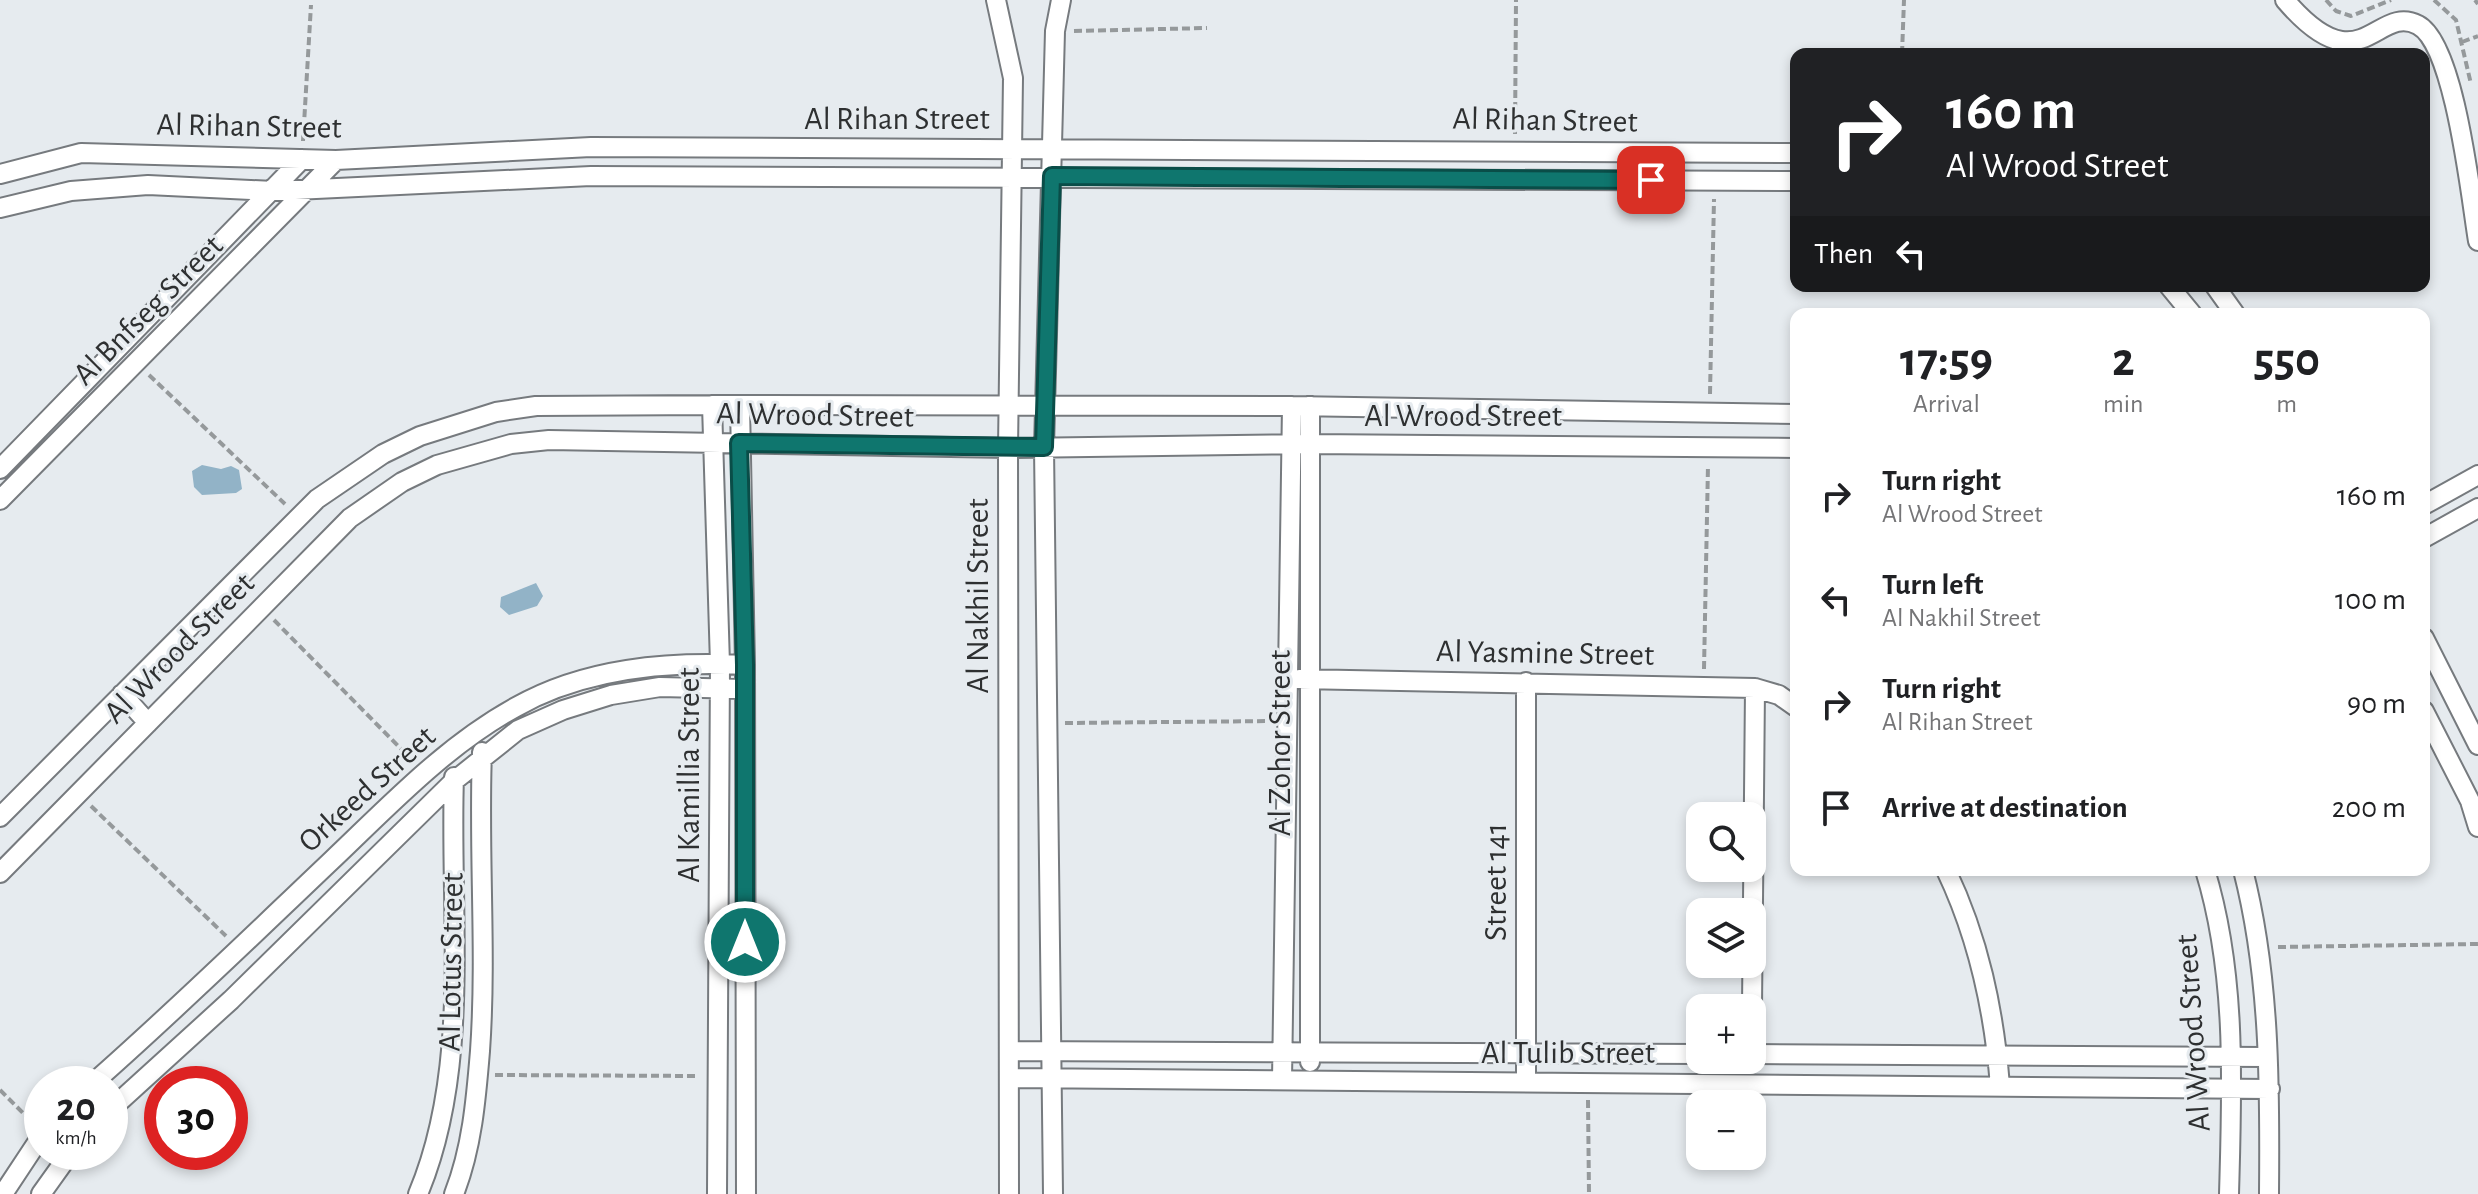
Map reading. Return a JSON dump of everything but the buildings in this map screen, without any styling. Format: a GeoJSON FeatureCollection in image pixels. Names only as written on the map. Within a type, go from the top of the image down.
{"type":"FeatureCollection","features":[{"type":"Feature","properties":{"kind":"street","name":"Al Nakhil Street"},"geometry":{"type":"LineString","coordinates":[[996,0],[1013,78],[1008,448],[1009,1194]]}},
{"type":"Feature","properties":{"kind":"street"},"geometry":{"type":"LineString","coordinates":[[1053,1194],[1054,1051],[1044,447],[1055,31],[1061,0]]}},
{"type":"Feature","properties":{"kind":"street"},"geometry":{"type":"LineString","coordinates":[[2285,0],[2310,28],[2340,41],[2360,40],[2401,21],[2427,30],[2451,84],[2478,241]]}},
{"type":"Feature","properties":{"kind":"street","name":"Al Rihan Street"},"geometry":{"type":"LineString","coordinates":[[0,174],[81,153],[336,160],[591,147],[1790,153]]}},
{"type":"Feature","properties":{"kind":"street"},"geometry":{"type":"LineString","coordinates":[[591,147],[591,176]]}},
{"type":"Feature","properties":{"kind":"street"},"geometry":{"type":"LineString","coordinates":[[740,148],[740,175]]}},
{"type":"Feature","properties":{"kind":"street"},"geometry":{"type":"LineString","coordinates":[[147,154],[148,185]]}},
{"type":"Feature","properties":{"kind":"street","name":"Al Bnfseg Street"},"geometry":{"type":"LineString","coordinates":[[0,469],[302,159]]}},
{"type":"Feature","properties":{"kind":"street","name":"Al Bnfseg Street"},"geometry":{"type":"LineString","coordinates":[[1,497],[43,459],[336,160]]}},
{"type":"Feature","properties":{"kind":"street","name":"Al Rihan Street"},"geometry":{"type":"LineString","coordinates":[[0,208],[71,191],[148,185],[274,191],[591,176],[1790,181]]}},
{"type":"Feature","properties":{"kind":"street"},"geometry":{"type":"LineString","coordinates":[[2174,292],[2187,308]]}},
{"type":"Feature","properties":{"kind":"street"},"geometry":{"type":"LineString","coordinates":[[604,439],[607,405]]}},
{"type":"Feature","properties":{"kind":"street","name":"Al Wrood Street"},"geometry":{"type":"LineString","coordinates":[[0,817],[298,516],[349,475],[383,454],[457,422],[536,406],[607,405],[1301,406],[1790,414]]}},
{"type":"Feature","properties":{"kind":"street","name":"Al Kamillia Street"},"geometry":{"type":"LineString","coordinates":[[712,405],[720,664],[717,1194]]}},
{"type":"Feature","properties":{"kind":"street","name":"Al Kamillia Street"},"geometry":{"type":"LineString","coordinates":[[740,405],[745,665],[746,1194]]}},
{"type":"Feature","properties":{"kind":"street","name":"Al Zohor Street"},"geometry":{"type":"LineString","coordinates":[[1301,406],[1310,444],[1310,1080]]}},
{"type":"Feature","properties":{"kind":"street","name":"Al Zohor Street"},"geometry":{"type":"LineString","coordinates":[[1282,1080],[1291,444],[1301,406]]}},
{"type":"Feature","properties":{"kind":"street"},"geometry":{"type":"LineString","coordinates":[[1709,412],[1709,448]]}},
{"type":"Feature","properties":{"kind":"street","name":"Al Wrood Street"},"geometry":{"type":"LineString","coordinates":[[0,873],[350,518],[402,482],[437,465],[511,444],[604,439],[1008,448],[1310,444],[1790,448]]}},
{"type":"Feature","properties":{"kind":"street"},"geometry":{"type":"LineString","coordinates":[[28,442],[43,459]]}},
{"type":"Feature","properties":{"kind":"street"},"geometry":{"type":"LineString","coordinates":[[2430,502],[2478,475]]}},
{"type":"Feature","properties":{"kind":"street"},"geometry":{"type":"LineString","coordinates":[[2430,535],[2478,508]]}},
{"type":"Feature","properties":{"kind":"street"},"geometry":{"type":"LineString","coordinates":[[2430,650],[2478,745]]}},
{"type":"Feature","properties":{"kind":"street","name":"Orkeed Street"},"geometry":{"type":"LineString","coordinates":[[112,1066],[424,772],[456,746],[517,706],[563,687],[612,673],[661,664],[745,665]]}},
{"type":"Feature","properties":{"kind":"street","name":"Al Yasmine Street"},"geometry":{"type":"LineString","coordinates":[[1288,679],[1755,688],[1779,695],[1790,703]]}},
{"type":"Feature","properties":{"kind":"street","name":"Street 141"},"geometry":{"type":"LineString","coordinates":[[1526,682],[1526,1082]]}},
{"type":"Feature","properties":{"kind":"street","name":"Orkeed Street"},"geometry":{"type":"LineString","coordinates":[[128,1094],[231,1000],[454,781],[518,730],[563,710],[611,695],[660,687],[745,689]]}},
{"type":"Feature","properties":{"kind":"street"},"geometry":{"type":"LineString","coordinates":[[1752,994],[1755,688]]}},
{"type":"Feature","properties":{"kind":"street"},"geometry":{"type":"LineString","coordinates":[[122,694],[148,723]]}},
{"type":"Feature","properties":{"kind":"street"},"geometry":{"type":"LineString","coordinates":[[2430,723],[2470,801],[2478,827]]}},
{"type":"Feature","properties":{"kind":"street","name":"Al Lotus Street"},"geometry":{"type":"LineString","coordinates":[[454,1194],[469,1144],[485,999],[483,729]]}},
{"type":"Feature","properties":{"kind":"street","name":"Al Lotus Street"},"geometry":{"type":"LineString","coordinates":[[418,1194],[437,1136],[454,1002],[456,746]]}},
{"type":"Feature","properties":{"kind":"street"},"geometry":{"type":"LineString","coordinates":[[1949,876],[1974,937],[1984,975],[2000,1086]]}},
{"type":"Feature","properties":{"kind":"street","name":"Al Wrood Street"},"geometry":{"type":"LineString","coordinates":[[2206,876],[2224,969],[2232,1057],[2229,1194]]}},
{"type":"Feature","properties":{"kind":"street"},"geometry":{"type":"LineString","coordinates":[[2244,876],[2259,948],[2270,1089],[2269,1194]]}},
{"type":"Feature","properties":{"kind":"street","name":"Al Tulib Street"},"geometry":{"type":"LineString","coordinates":[[1011,1051],[1686,1054]]}},
{"type":"Feature","properties":{"kind":"street"},"geometry":{"type":"LineString","coordinates":[[1766,1054],[2267,1057]]}},
{"type":"Feature","properties":{"kind":"street"},"geometry":{"type":"LineString","coordinates":[[1752,1074],[1752,1084]]}},
{"type":"Feature","properties":{"kind":"street","name":"Al Tulib Street"},"geometry":{"type":"LineString","coordinates":[[1011,1078],[2270,1089]]}},
{"type":"Feature","properties":{"kind":"street"},"geometry":{"type":"LineString","coordinates":[[3,1194],[24,1159]]}},
{"type":"Feature","properties":{"kind":"street"},"geometry":{"type":"LineString","coordinates":[[15,1172],[42,1191],[58,1170]]}},
{"type":"Feature","properties":{"kind":"path"},"geometry":{"type":"LineString","coordinates":[[1515,150],[1516,0]]}},
{"type":"Feature","properties":{"kind":"path"},"geometry":{"type":"LineString","coordinates":[[1902,48],[1904,0]]}},
{"type":"Feature","properties":{"kind":"path"},"geometry":{"type":"LineString","coordinates":[[2326,0],[2336,11],[2351,16],[2391,0]]}},
{"type":"Feature","properties":{"kind":"path"},"geometry":{"type":"LineString","coordinates":[[2434,0],[2456,20],[2472,87]]}},
{"type":"Feature","properties":{"kind":"path"},"geometry":{"type":"LineString","coordinates":[[302,159],[311,5]]}},
{"type":"Feature","properties":{"kind":"path"},"geometry":{"type":"LineString","coordinates":[[1055,31],[1207,28]]}},
{"type":"Feature","properties":{"kind":"path"},"geometry":{"type":"LineString","coordinates":[[2462,42],[2478,36]]}},
{"type":"Feature","properties":{"kind":"path"},"geometry":{"type":"LineString","coordinates":[[1709,412],[1714,180]]}},
{"type":"Feature","properties":{"kind":"path"},"geometry":{"type":"LineString","coordinates":[[137,364],[298,516]]}},
{"type":"Feature","properties":{"kind":"path"},"geometry":{"type":"LineString","coordinates":[[1703,687],[1709,448]]}},
{"type":"Feature","properties":{"kind":"path"},"geometry":{"type":"LineString","coordinates":[[262,607],[424,772]]}},
{"type":"Feature","properties":{"kind":"path"},"geometry":{"type":"LineString","coordinates":[[1050,723],[1287,720]]}},
{"type":"Feature","properties":{"kind":"path"},"geometry":{"type":"LineString","coordinates":[[78,793],[240,948]]}},
{"type":"Feature","properties":{"kind":"path"},"geometry":{"type":"LineString","coordinates":[[2259,948],[2478,944]]}},
{"type":"Feature","properties":{"kind":"path"},"geometry":{"type":"LineString","coordinates":[[478,1075],[717,1076]]}},
{"type":"Feature","properties":{"kind":"path"},"geometry":{"type":"LineString","coordinates":[[1588,1083],[1589,1194]]}},
{"type":"Feature","properties":{"kind":"path"},"geometry":{"type":"LineString","coordinates":[[0,1090],[24,1115]]}},
{"type":"Feature","properties":{"kind":"water"},"geometry":{"type":"Polygon","coordinates":[[[202,465],[221,469],[231,466],[239,470],[242,489],[236,493],[202,495],[194,487],[192,471],[202,465]]]}},
{"type":"Feature","properties":{"kind":"water"},"geometry":{"type":"Polygon","coordinates":[[[536,583],[543,596],[537,606],[509,615],[500,607],[501,597],[536,583]]]}},
{"type":"Feature","properties":{"kind":"route"},"geometry":{"type":"LineString","coordinates":[[745,942],[745,665],[739,443],[1044,447],[1052,176],[1651,180]]}}]}
